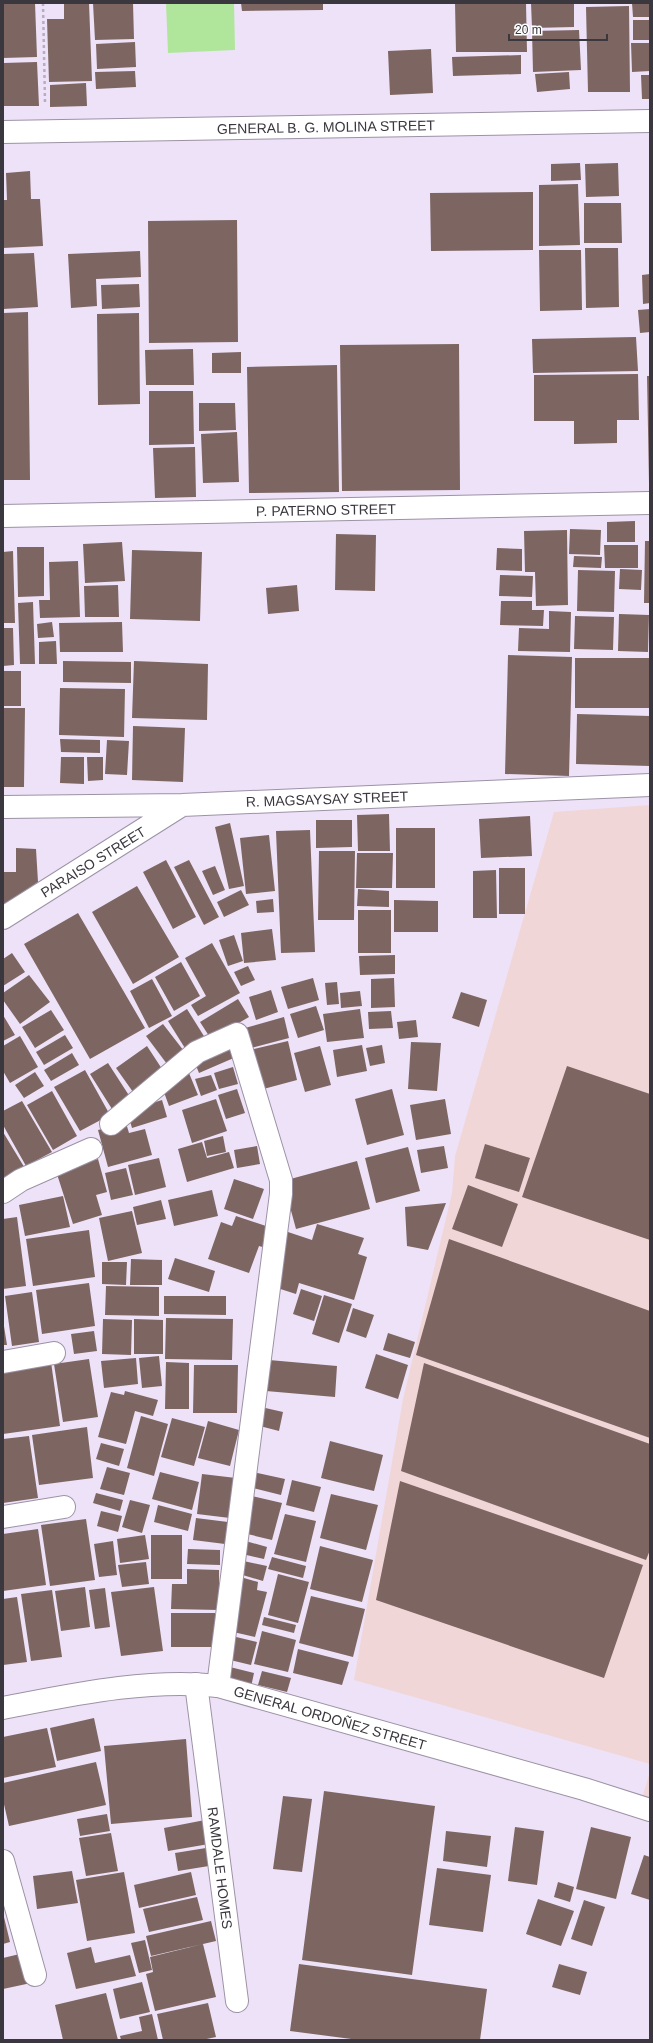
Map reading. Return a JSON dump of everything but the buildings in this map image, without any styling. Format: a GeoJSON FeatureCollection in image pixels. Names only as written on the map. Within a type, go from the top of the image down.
{"type":"FeatureCollection","features":[{"type":"Feature","properties":{"kind":"street","name":"GENERAL B. G. MOLINA STREET"},"geometry":{"type":"LineString","coordinates":[[3,132],[46,130],[650,121]]}},
{"type":"Feature","properties":{"kind":"street","name":"P. PATERNO STREET"},"geometry":{"type":"LineString","coordinates":[[3,516],[650,503]]}},
{"type":"Feature","properties":{"kind":"street","name":"R. MAGSAYSAY STREET"},"geometry":{"type":"LineString","coordinates":[[3,807],[182,805],[650,785]]}},
{"type":"Feature","properties":{"kind":"street","name":"PARAISO STREET"},"geometry":{"type":"LineString","coordinates":[[3,918],[182,805]]}},
{"type":"Feature","properties":{"kind":"street"},"geometry":{"type":"LineString","coordinates":[[111,1124],[197,1052],[237,1034],[281,1180],[281,1194],[218,1686]]}},
{"type":"Feature","properties":{"kind":"street"},"geometry":{"type":"LineString","coordinates":[[3,1192],[22,1180],[91,1148]]}},
{"type":"Feature","properties":{"kind":"street"},"geometry":{"type":"LineString","coordinates":[[3,1362],[54,1353]]}},
{"type":"Feature","properties":{"kind":"street"},"geometry":{"type":"LineString","coordinates":[[3,1517],[64,1507]]}},
{"type":"Feature","properties":{"kind":"street","name":"GENERAL ORDOÑEZ STREET"},"geometry":{"type":"LineString","coordinates":[[3,1708],[121,1688],[196,1684],[218,1686],[576,1787],[650,1810]]}},
{"type":"Feature","properties":{"kind":"street","name":"RAMDALE HOMES"},"geometry":{"type":"LineString","coordinates":[[196,1684],[237,2001]]}},
{"type":"Feature","properties":{"kind":"street"},"geometry":{"type":"LineString","coordinates":[[3,1861],[36,1975]]}},
{"type":"Feature","properties":{"kind":"path"},"geometry":{"type":"LineString","coordinates":[[43,3],[46,130]]}},
{"type":"Feature","properties":{"kind":"shaded area"},"geometry":{"type":"Polygon","coordinates":[[[650,805],[650,1764],[354,1680],[403,1399],[452,1193],[455,1156],[554,812],[650,805]]]}},
{"type":"Feature","properties":{"kind":"shaded area"},"geometry":{"type":"Polygon","coordinates":[[[650,1772],[650,1801],[642,1798],[650,1772]]]}},
{"type":"Feature","properties":{"kind":"green space"},"geometry":{"type":"Polygon","coordinates":[[[166,3],[234,3],[235,50],[168,53],[166,3]]]}}]}
